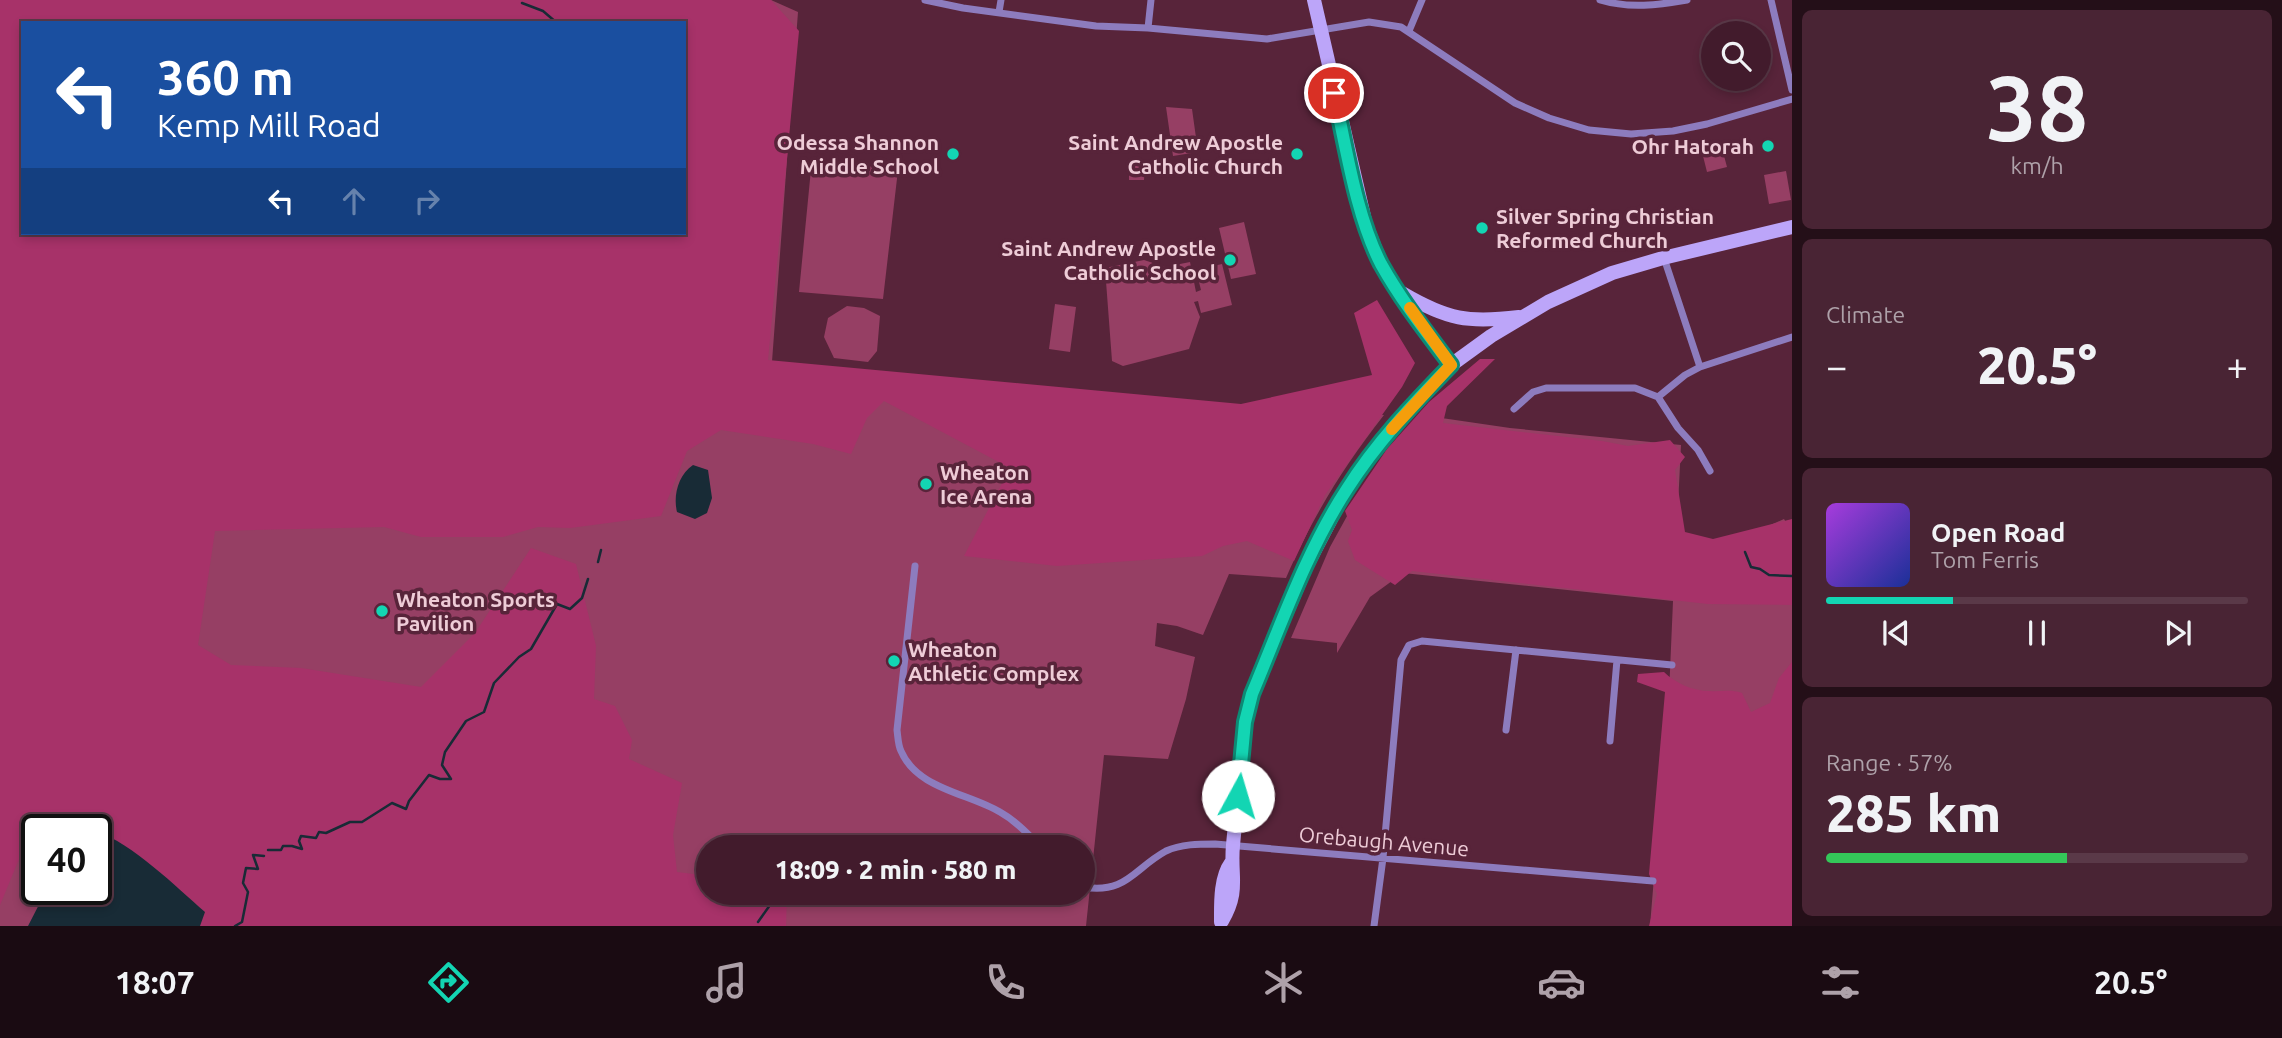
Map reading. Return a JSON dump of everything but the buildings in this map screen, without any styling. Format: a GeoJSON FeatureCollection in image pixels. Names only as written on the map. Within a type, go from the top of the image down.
{"type":"FeatureCollection","features":[{"type":"Feature","properties":{"kind":"street"},"geometry":{"type":"LineString","coordinates":[[925,0],[963,8],[1096,26],[1148,27],[1267,39],[1369,22],[1401,27],[1515,103],[1549,118],[1589,130],[1630,134],[1672,131],[1707,124],[1792,99]]}},
{"type":"Feature","properties":{"kind":"street"},"geometry":{"type":"LineString","coordinates":[[999,12],[1001,0]]}},
{"type":"Feature","properties":{"kind":"street"},"geometry":{"type":"LineString","coordinates":[[1148,27],[1151,0]]}},
{"type":"Feature","properties":{"kind":"street"},"geometry":{"type":"LineString","coordinates":[[1314,0],[1366,225],[1381,263],[1451,365]]}},
{"type":"Feature","properties":{"kind":"street"},"geometry":{"type":"LineString","coordinates":[[1409,31],[1422,0]]}},
{"type":"Feature","properties":{"kind":"street"},"geometry":{"type":"LineString","coordinates":[[1600,0],[1654,6],[1687,0]]}},
{"type":"Feature","properties":{"kind":"street"},"geometry":{"type":"LineString","coordinates":[[1770,0],[1792,90]]}},
{"type":"Feature","properties":{"kind":"street"},"geometry":{"type":"LineString","coordinates":[[1221,924],[1226,870],[1231,863],[1245,722],[1252,694],[1306,567],[1347,488],[1388,433],[1451,365],[1490,336],[1548,302],[1612,273],[1792,227]]}},
{"type":"Feature","properties":{"kind":"street"},"geometry":{"type":"LineString","coordinates":[[1663,258],[1700,367]]}},
{"type":"Feature","properties":{"kind":"street"},"geometry":{"type":"LineString","coordinates":[[1398,291],[1456,318],[1480,321],[1525,316]]}},
{"type":"Feature","properties":{"kind":"street"},"geometry":{"type":"LineString","coordinates":[[1658,397],[1685,375],[1700,367],[1792,337]]}},
{"type":"Feature","properties":{"kind":"street"},"geometry":{"type":"LineString","coordinates":[[1514,409],[1534,392],[1546,388],[1634,388],[1658,397],[1678,429],[1698,450],[1710,471]]}},
{"type":"Feature","properties":{"kind":"street"},"geometry":{"type":"LineString","coordinates":[[915,566],[897,730],[900,750],[910,768],[930,782],[999,811],[1030,835]]}},
{"type":"Feature","properties":{"kind":"street"},"geometry":{"type":"LineString","coordinates":[[1374,926],[1401,660],[1409,645],[1422,641],[1672,665]]}},
{"type":"Feature","properties":{"kind":"street"},"geometry":{"type":"LineString","coordinates":[[1506,730],[1516,650]]}},
{"type":"Feature","properties":{"kind":"street"},"geometry":{"type":"LineString","coordinates":[[1610,741],[1617,660]]}},
{"type":"Feature","properties":{"kind":"street","name":"Orebaugh Avenue"},"geometry":{"type":"LineString","coordinates":[[1095,887],[1110,888],[1127,880],[1167,851],[1192,845],[1233,845],[1653,881]]}},
{"type":"Feature","properties":{"kind":"shaded area"},"geometry":{"type":"Polygon","coordinates":[[[0,0],[771,0],[798,12],[771,375],[1384,415],[1329,494],[1286,578],[1229,574],[1203,635],[1177,626],[1157,623],[1155,646],[1195,657],[1186,699],[1168,759],[1104,755],[1095,840],[1095,835],[696,835],[696,905],[1088,905],[1086,926],[0,926],[0,0]]]}},
{"type":"Feature","properties":{"kind":"shaded area"},"geometry":{"type":"Polygon","coordinates":[[[0,0],[771,0],[799,31],[768,360],[1241,404],[1372,375],[1354,313],[1377,300],[1415,363],[1402,387],[1325,495],[1294,561],[1247,541],[1223,546],[1202,556],[1057,566],[964,556],[1010,468],[884,401],[867,418],[851,454],[813,444],[721,430],[687,451],[661,516],[570,528],[538,527],[503,537],[421,537],[384,527],[215,531],[198,645],[231,665],[301,668],[421,687],[475,633],[531,548],[576,564],[596,646],[594,699],[615,706],[632,740],[629,759],[682,783],[673,835],[677,872],[696,874],[696,905],[787,905],[786,926],[200,926],[205,912],[156,869],[112,839],[112,814],[21,814],[21,854],[0,905],[0,0]]]}},
{"type":"Feature","properties":{"kind":"shaded area"},"geometry":{"type":"Polygon","coordinates":[[[1166,107],[1192,109],[1198,152],[1173,156],[1166,107]]]}},
{"type":"Feature","properties":{"kind":"shaded area"},"geometry":{"type":"Polygon","coordinates":[[[1723,152],[1727,167],[1707,172],[1703,156],[1723,152]]]}},
{"type":"Feature","properties":{"kind":"shaded area"},"geometry":{"type":"Polygon","coordinates":[[[812,159],[898,170],[883,299],[799,292],[812,159]]]}},
{"type":"Feature","properties":{"kind":"shaded area"},"geometry":{"type":"Polygon","coordinates":[[[1129,164],[1145,165],[1144,180],[1129,180],[1129,164]]]}},
{"type":"Feature","properties":{"kind":"shaded area"},"geometry":{"type":"Polygon","coordinates":[[[1786,171],[1791,200],[1769,204],[1764,175],[1786,171]]]}},
{"type":"Feature","properties":{"kind":"shaded area"},"geometry":{"type":"Polygon","coordinates":[[[1244,222],[1256,274],[1231,279],[1219,228],[1244,222]]]}},
{"type":"Feature","properties":{"kind":"shaded area"},"geometry":{"type":"Polygon","coordinates":[[[1144,260],[1165,267],[1190,262],[1196,292],[1201,290],[1196,270],[1222,264],[1232,305],[1201,313],[1198,301],[1194,302],[1200,317],[1189,349],[1123,366],[1112,361],[1105,268],[1144,260]]]}},
{"type":"Feature","properties":{"kind":"shaded area"},"geometry":{"type":"Polygon","coordinates":[[[1055,304],[1076,307],[1070,352],[1049,349],[1055,304]]]}},
{"type":"Feature","properties":{"kind":"shaded area"},"geometry":{"type":"Polygon","coordinates":[[[847,306],[864,308],[880,316],[877,351],[868,362],[834,358],[824,337],[828,318],[847,306]]]}},
{"type":"Feature","properties":{"kind":"shaded area"},"geometry":{"type":"Polygon","coordinates":[[[1480,359],[1495,359],[1447,406],[1443,423],[1628,446],[1670,440],[1685,457],[1675,470],[1685,532],[1713,539],[1792,519],[1792,605],[1708,604],[1412,571],[1395,585],[1355,560],[1348,541],[1352,530],[1345,511],[1387,449],[1429,402],[1480,359]]]}},
{"type":"Feature","properties":{"kind":"shaded area"},"geometry":{"type":"Polygon","coordinates":[[[1421,415],[1510,428],[1681,445],[1676,546],[1716,549],[1784,519],[1788,526],[1792,525],[1792,926],[1650,926],[1669,694],[1673,601],[1403,573],[1370,597],[1337,653],[1337,643],[1291,638],[1330,547],[1357,498],[1421,415]]]}},
{"type":"Feature","properties":{"kind":"shaded area"},"geometry":{"type":"Polygon","coordinates":[[[1792,662],[1792,926],[1649,926],[1657,894],[1649,874],[1665,692],[1637,682],[1638,674],[1664,672],[1679,683],[1697,690],[1742,693],[1751,712],[1770,703],[1779,678],[1792,662]]]}},
{"type":"Feature","properties":{"kind":"water"},"geometry":{"type":"Polygon","coordinates":[[[693,465],[708,470],[712,498],[707,513],[695,519],[677,512],[676,506],[680,480],[693,465]]]}},
{"type":"Feature","properties":{"kind":"water"},"geometry":{"type":"Polygon","coordinates":[[[112,838],[139,855],[205,912],[200,926],[28,926],[39,905],[112,905],[112,838]]]}},
{"type":"Feature","properties":{"kind":"waterway"},"geometry":{"type":"LineString","coordinates":[[522,3],[543,11],[555,21]]}},
{"type":"Feature","properties":{"kind":"waterway"},"geometry":{"type":"LineString","coordinates":[[598,562],[601,550]]}},
{"type":"Feature","properties":{"kind":"waterway"},"geometry":{"type":"LineString","coordinates":[[1745,552],[1751,567],[1769,575],[1792,576]]}},
{"type":"Feature","properties":{"kind":"waterway"},"geometry":{"type":"LineString","coordinates":[[268,850],[281,850],[283,846],[302,849],[299,841],[301,836],[316,838],[319,832],[326,833],[350,822],[362,822],[392,803],[406,809],[429,775],[451,779],[442,765],[445,752],[466,721],[484,712],[494,683],[519,657],[531,649],[557,604],[570,609],[582,598],[588,579]]}},
{"type":"Feature","properties":{"kind":"waterway"},"geometry":{"type":"LineString","coordinates":[[235,926],[242,922],[248,892],[243,883],[246,868],[258,869],[253,855],[264,856]]}},
{"type":"Feature","properties":{"kind":"waterway"},"geometry":{"type":"LineString","coordinates":[[758,922],[770,905]]}},
{"type":"Feature","properties":{"kind":"slow traffic"},"geometry":{"type":"LineString","coordinates":[[1392,429],[1451,365],[1410,308]]}},
{"type":"Feature","properties":{"kind":"place","name":"Ohr Hatorah"},"geometry":{"type":"Point","coordinates":[1768,146]}},
{"type":"Feature","properties":{"kind":"place","name":"Odessa Shannon Middle School"},"geometry":{"type":"Point","coordinates":[953,154]}},
{"type":"Feature","properties":{"kind":"place","name":"Saint Andrew Apostle Catholic Church"},"geometry":{"type":"Point","coordinates":[1297,154]}},
{"type":"Feature","properties":{"kind":"place","name":"Silver Spring Christian Reformed Church"},"geometry":{"type":"Point","coordinates":[1482,228]}},
{"type":"Feature","properties":{"kind":"place","name":"Saint Andrew Apostle Catholic School"},"geometry":{"type":"Point","coordinates":[1230,260]}},
{"type":"Feature","properties":{"kind":"place","name":"Wheaton Ice Arena"},"geometry":{"type":"Point","coordinates":[926,484]}},
{"type":"Feature","properties":{"kind":"place","name":"Wheaton Sports Pavilion"},"geometry":{"type":"Point","coordinates":[382,611]}},
{"type":"Feature","properties":{"kind":"place","name":"Wheaton Athletic Complex"},"geometry":{"type":"Point","coordinates":[894,661]}},
{"type":"Feature","properties":{"kind":"route"},"geometry":{"type":"LineString","coordinates":[[1238,796],[1245,722],[1252,694],[1323,531],[1347,488],[1388,433],[1451,365],[1405,302],[1381,263],[1366,225],[1334,93]]}}]}
